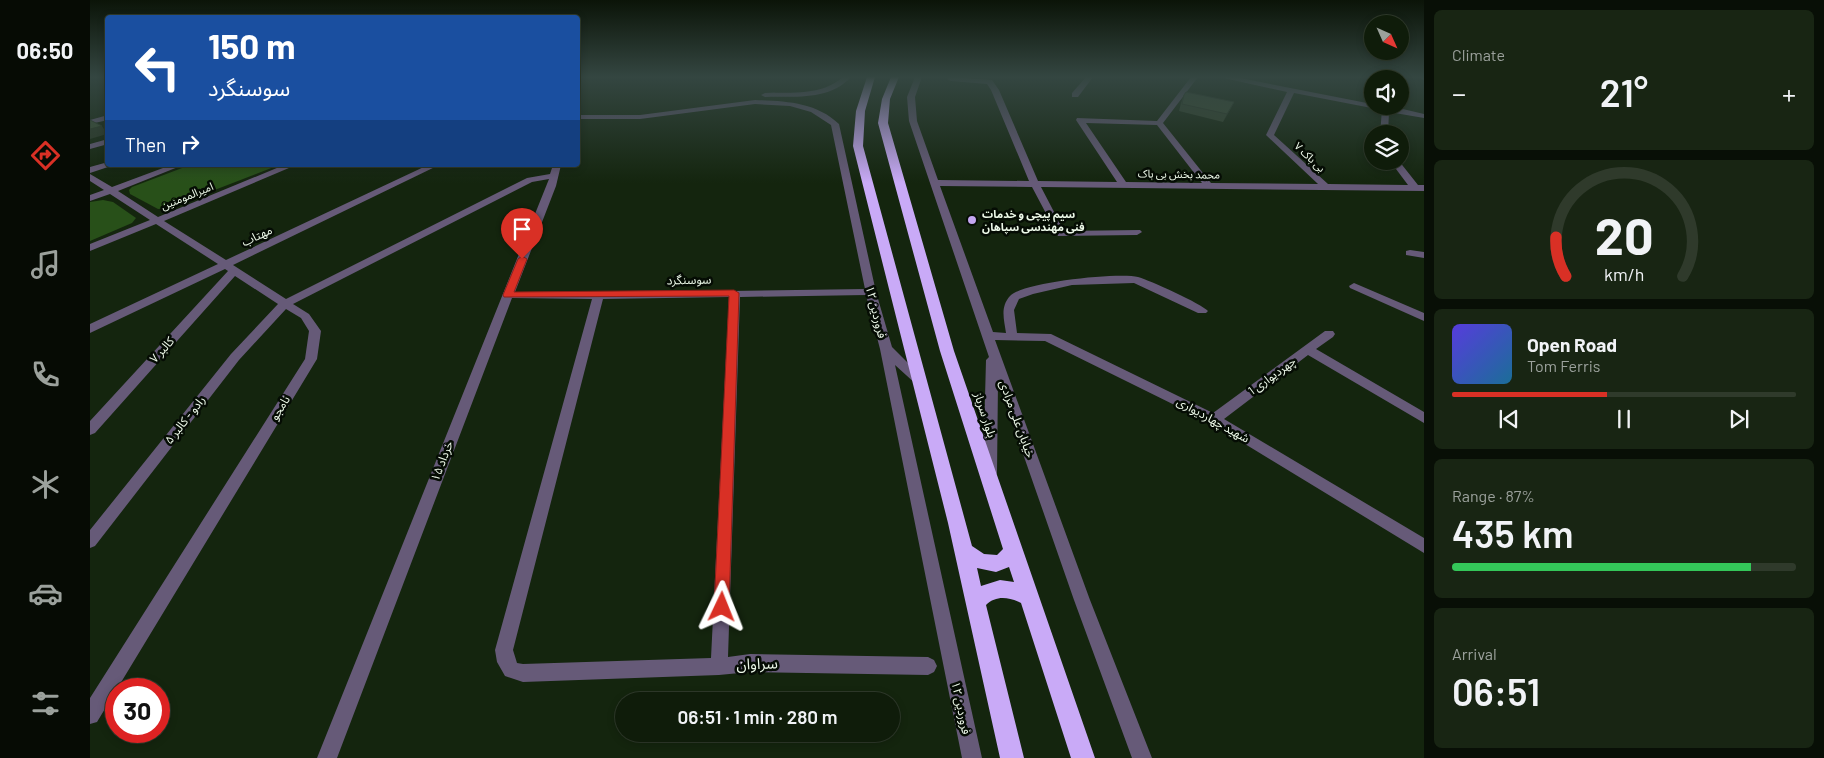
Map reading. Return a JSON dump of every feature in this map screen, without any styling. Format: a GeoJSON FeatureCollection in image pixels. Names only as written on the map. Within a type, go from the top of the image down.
{"type":"FeatureCollection","features":[{"type":"Feature","properties":{"kind":"highway"},"geometry":{"type":"LineString","coordinates":[[859,112],[858,146],[963,550],[1012,758]]}},
{"type":"Feature","properties":{"kind":"highway","name":"بلوار سرباز"},"geometry":{"type":"LineString","coordinates":[[884,112],[883,123],[947,350],[1012,551],[1083,758]]}},
{"type":"Feature","properties":{"kind":"highway"},"geometry":{"type":"LineString","coordinates":[[963,550],[978,561],[995,564],[1003,562],[1012,551]]}},
{"type":"Feature","properties":{"kind":"highway"},"geometry":{"type":"LineString","coordinates":[[976,602],[981,595],[998,588],[1018,592],[1028,597]]}},
{"type":"Feature","properties":{"kind":"street","name":"۱۲ فروردین"},"geometry":{"type":"LineString","coordinates":[[580,117],[640,118],[680,112]]}},
{"type":"Feature","properties":{"kind":"street","name":"۱۲ فروردین"},"geometry":{"type":"LineString","coordinates":[[818,112],[835,124],[871,292],[886,349],[972,758]]}},
{"type":"Feature","properties":{"kind":"street","name":"خیابان علی مرادی"},"geometry":{"type":"LineString","coordinates":[[912,112],[913,122],[992,351],[1142,758]]}},
{"type":"Feature","properties":{"kind":"street"},"geometry":{"type":"LineString","coordinates":[[1005,112],[1035,184],[1062,234],[1137,232]]}},
{"type":"Feature","properties":{"kind":"street"},"geometry":{"type":"LineString","coordinates":[[1159,123],[1167,112]]}},
{"type":"Feature","properties":{"kind":"street","name":"بی باک ۷"},"geometry":{"type":"LineString","coordinates":[[1281,112],[1270,134],[1326,187]]}},
{"type":"Feature","properties":{"kind":"street"},"geometry":{"type":"LineString","coordinates":[[1409,113],[1424,116]]}},
{"type":"Feature","properties":{"kind":"street"},"geometry":{"type":"LineString","coordinates":[[90,122],[105,118]]}},
{"type":"Feature","properties":{"kind":"street"},"geometry":{"type":"LineString","coordinates":[[1123,185],[1080,120],[1159,123],[1208,186]]}},
{"type":"Feature","properties":{"kind":"street"},"geometry":{"type":"LineString","coordinates":[[90,147],[105,142]]}},
{"type":"Feature","properties":{"kind":"street"},"geometry":{"type":"LineString","coordinates":[[90,170],[105,165]]}},
{"type":"Feature","properties":{"kind":"street"},"geometry":{"type":"LineString","coordinates":[[90,198],[174,167]]}},
{"type":"Feature","properties":{"kind":"street","name":"امیرالمومنین"},"geometry":{"type":"LineString","coordinates":[[90,248],[287,167]]}},
{"type":"Feature","properties":{"kind":"street","name":"مهتاب"},"geometry":{"type":"LineString","coordinates":[[90,329],[229,268],[431,167]]}},
{"type":"Feature","properties":{"kind":"street"},"geometry":{"type":"LineString","coordinates":[[284,304],[530,180],[556,170]]}},
{"type":"Feature","properties":{"kind":"street","name":"۱۵ خرداد"},"geometry":{"type":"LineString","coordinates":[[328,758],[556,170]]}},
{"type":"Feature","properties":{"kind":"street"},"geometry":{"type":"LineString","coordinates":[[1402,170],[1419,188]]}},
{"type":"Feature","properties":{"kind":"street","name":"نامجو"},"geometry":{"type":"LineString","coordinates":[[90,177],[305,316],[315,331],[311,359],[91,711]]}},
{"type":"Feature","properties":{"kind":"street","name":"محمد بخش بی باک"},"geometry":{"type":"LineString","coordinates":[[934,182],[1419,188]]}},
{"type":"Feature","properties":{"kind":"street"},"geometry":{"type":"LineString","coordinates":[[1410,253],[1424,255]]}},
{"type":"Feature","properties":{"kind":"street","name":"کالبر ۷"},"geometry":{"type":"LineString","coordinates":[[90,430],[229,268]]}},
{"type":"Feature","properties":{"kind":"street"},"geometry":{"type":"LineString","coordinates":[[1012,336],[1008,310],[1015,297],[1030,291],[1072,282],[1136,280],[1202,311]]}},
{"type":"Feature","properties":{"kind":"street"},"geometry":{"type":"LineString","coordinates":[[1354,286],[1424,317]]}},
{"type":"Feature","properties":{"kind":"street","name":"سوسنگرد"},"geometry":{"type":"LineString","coordinates":[[508,295],[598,296],[871,292]]}},
{"type":"Feature","properties":{"kind":"street","name":"سراوان"},"geometry":{"type":"LineString","coordinates":[[734,293],[719,666],[750,663],[928,666]]}},
{"type":"Feature","properties":{"kind":"street"},"geometry":{"type":"LineString","coordinates":[[598,296],[504,650],[506,662],[511,670],[523,673],[719,666]]}},
{"type":"Feature","properties":{"kind":"street","name":"رادو - کالبر ۵"},"geometry":{"type":"LineString","coordinates":[[90,541],[235,357],[284,304]]}},
{"type":"Feature","properties":{"kind":"street","name":"چهردیواری 1"},"geometry":{"type":"LineString","coordinates":[[1214,418],[1329,334]]}},
{"type":"Feature","properties":{"kind":"street","name":"شهید چهاردیواری"},"geometry":{"type":"LineString","coordinates":[[987,336],[1047,337],[1214,418],[1424,546]]}},
{"type":"Feature","properties":{"kind":"street"},"geometry":{"type":"LineString","coordinates":[[886,349],[920,382]]}},
{"type":"Feature","properties":{"kind":"street"},"geometry":{"type":"LineString","coordinates":[[1308,350],[1424,418]]}},
{"type":"Feature","properties":{"kind":"street"},"geometry":{"type":"LineString","coordinates":[[990,483],[992,351]]}},
{"type":"Feature","properties":{"kind":"green space"},"geometry":{"type":"Polygon","coordinates":[[[185,167],[274,167],[168,208],[158,209],[130,194],[129,190],[132,187],[185,167]]]}},
{"type":"Feature","properties":{"kind":"green space"},"geometry":{"type":"Polygon","coordinates":[[[103,200],[113,202],[136,218],[132,223],[90,241],[90,202],[103,200]]]}},
{"type":"Feature","properties":{"kind":"building"},"geometry":{"type":"Polygon","coordinates":[[[90,120],[102,126],[90,129],[90,120]]]}},
{"type":"Feature","properties":{"kind":"place","name":"سیم پیچی و خدمات فنی مهندسی سپاهان"},"geometry":{"type":"Point","coordinates":[972,220]}},
{"type":"Feature","properties":{"kind":"route"},"geometry":{"type":"LineString","coordinates":[[522,259],[508,295],[598,296],[734,293],[722,607]]}}]}
